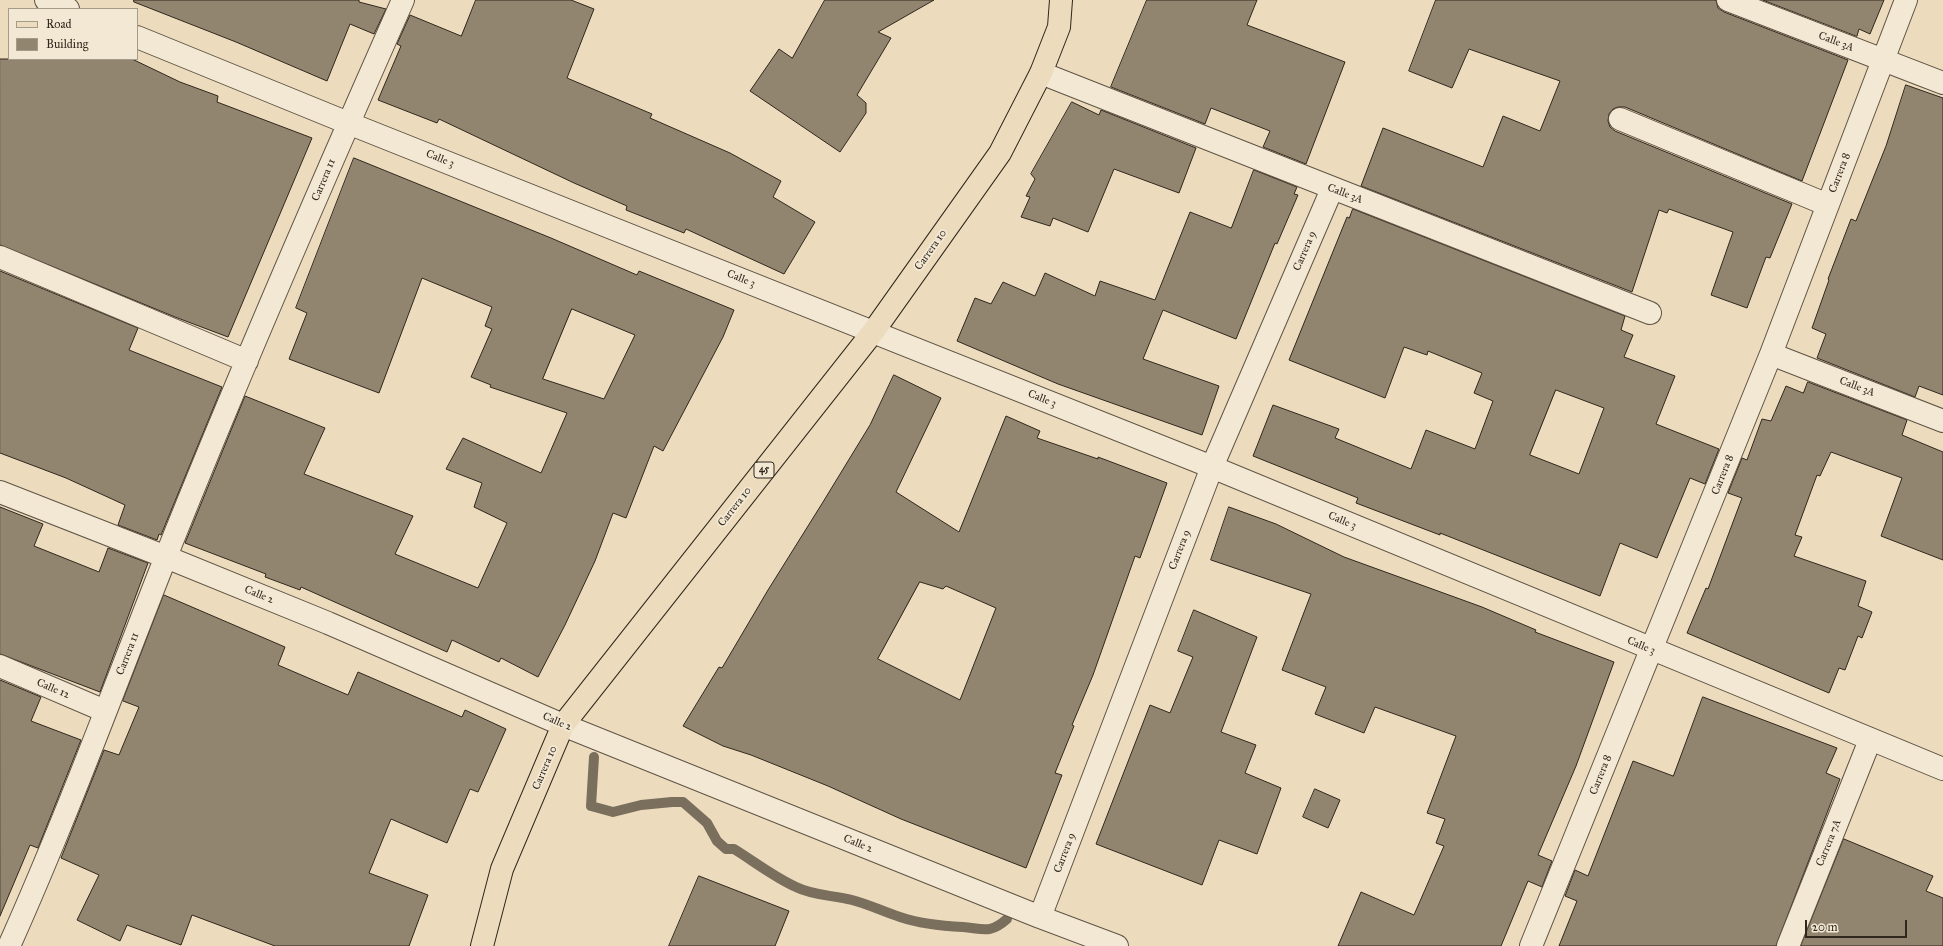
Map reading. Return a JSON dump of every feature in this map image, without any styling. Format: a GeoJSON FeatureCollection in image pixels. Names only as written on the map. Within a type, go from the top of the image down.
{"type":"FeatureCollection","features":[{"type":"Feature","properties":{"kind":"main road","name":"Carrera 10"},"geometry":{"type":"LineString","coordinates":[[482,946],[502,869],[563,725],[873,332],[1000,152],[1041,73],[1059,27],[1062,0]]}},
{"type":"Feature","properties":{"kind":"street"},"geometry":{"type":"LineString","coordinates":[[46,0],[66,8]]}},
{"type":"Feature","properties":{"kind":"street","name":"Carrera 11"},"geometry":{"type":"LineString","coordinates":[[9,946],[106,711],[166,557],[247,361],[348,123],[403,0]]}},
{"type":"Feature","properties":{"kind":"street","name":"Calle 3A"},"geometry":{"type":"LineString","coordinates":[[1728,0],[1943,83]]}},
{"type":"Feature","properties":{"kind":"street","name":"Carrera 8"},"geometry":{"type":"LineString","coordinates":[[1531,946],[1771,354],[1906,0]]}},
{"type":"Feature","properties":{"kind":"street","name":"Calle 3"},"geometry":{"type":"LineString","coordinates":[[138,37],[348,123],[1212,467],[1943,769]]}},
{"type":"Feature","properties":{"kind":"street","name":"Calle 3A"},"geometry":{"type":"LineString","coordinates":[[1041,73],[1650,313]]}},
{"type":"Feature","properties":{"kind":"street"},"geometry":{"type":"LineString","coordinates":[[1620,119],[1828,205]]}},
{"type":"Feature","properties":{"kind":"street","name":"Carrera 9"},"geometry":{"type":"LineString","coordinates":[[1040,917],[1212,467],[1332,188]]}},
{"type":"Feature","properties":{"kind":"street"},"geometry":{"type":"LineString","coordinates":[[0,257],[247,361]]}},
{"type":"Feature","properties":{"kind":"street","name":"Calle 3A"},"geometry":{"type":"LineString","coordinates":[[1771,354],[1943,421]]}},
{"type":"Feature","properties":{"kind":"street","name":"Calle 2"},"geometry":{"type":"LineString","coordinates":[[0,492],[166,557],[328,623],[563,725],[1040,917],[1117,946]]}},
{"type":"Feature","properties":{"kind":"street","name":"Calle 12"},"geometry":{"type":"LineString","coordinates":[[0,666],[106,711]]}},
{"type":"Feature","properties":{"kind":"street","name":"Carrera 7A"},"geometry":{"type":"LineString","coordinates":[[1788,946],[1870,740]]}},
{"type":"Feature","properties":{"kind":"building"},"geometry":{"type":"Polygon","coordinates":[[[134,0],[359,0],[359,2],[386,9],[374,34],[350,24],[327,81],[236,42],[134,2],[134,0]]]}},
{"type":"Feature","properties":{"kind":"building"},"geometry":{"type":"Polygon","coordinates":[[[476,0],[571,0],[594,9],[567,78],[652,114],[650,118],[730,153],[781,181],[773,197],[815,222],[784,274],[686,229],[684,233],[626,210],[627,206],[574,183],[439,119],[437,123],[378,100],[401,46],[397,44],[410,15],[461,36],[476,0]]]}},
{"type":"Feature","properties":{"kind":"building"},"geometry":{"type":"Polygon","coordinates":[[[825,0],[934,0],[878,32],[891,38],[857,95],[866,103],[866,113],[840,152],[750,91],[779,49],[792,58],[825,0]]]}},
{"type":"Feature","properties":{"kind":"building"},"geometry":{"type":"Polygon","coordinates":[[[1147,0],[1257,0],[1247,25],[1345,62],[1306,164],[1263,147],[1270,131],[1211,108],[1205,124],[1111,87],[1147,0]]]}},
{"type":"Feature","properties":{"kind":"building"},"geometry":{"type":"Polygon","coordinates":[[[1436,0],[1716,0],[1718,8],[1724,12],[1848,60],[1802,181],[1625,107],[1613,109],[1609,114],[1608,121],[1610,127],[1615,131],[1792,204],[1770,258],[1766,257],[1747,308],[1711,295],[1733,232],[1669,209],[1667,213],[1659,210],[1632,292],[1361,186],[1383,128],[1483,167],[1503,116],[1540,131],[1560,81],[1469,49],[1452,88],[1409,71],[1436,0]]]}},
{"type":"Feature","properties":{"kind":"building"},"geometry":{"type":"Polygon","coordinates":[[[1763,0],[1884,0],[1870,34],[1859,29],[1857,36],[1763,0]]]}},
{"type":"Feature","properties":{"kind":"building"},"geometry":{"type":"Polygon","coordinates":[[[0,59],[134,60],[180,82],[218,96],[217,102],[312,138],[228,337],[175,317],[0,245],[0,59]]]}},
{"type":"Feature","properties":{"kind":"building"},"geometry":{"type":"Polygon","coordinates":[[[1906,85],[1943,98],[1943,395],[1919,386],[1915,397],[1817,358],[1826,334],[1812,328],[1829,280],[1828,279],[1851,219],[1856,221],[1886,146],[1906,85]]]}},
{"type":"Feature","properties":{"kind":"building"},"geometry":{"type":"Polygon","coordinates":[[[1072,102],[1099,115],[1101,110],[1196,148],[1179,193],[1114,169],[1088,232],[1053,218],[1050,226],[1021,217],[1030,197],[1026,196],[1035,179],[1031,174],[1072,102]]]}},
{"type":"Feature","properties":{"kind":"building"},"geometry":{"type":"Polygon","coordinates":[[[354,158],[551,238],[637,275],[639,271],[734,310],[723,337],[663,451],[654,446],[626,518],[613,513],[595,561],[565,625],[538,677],[501,658],[499,662],[452,640],[447,652],[301,587],[300,590],[265,577],[266,574],[185,543],[245,396],[325,428],[304,474],[413,516],[395,554],[478,588],[507,523],[474,507],[482,483],[446,469],[463,438],[541,473],[567,413],[490,387],[491,385],[471,377],[492,329],[485,326],[492,307],[422,278],[379,393],[289,359],[307,313],[296,308],[354,158]],[[572,309],[543,379],[604,399],[635,335],[572,309]]]}},
{"type":"Feature","properties":{"kind":"building"},"geometry":{"type":"Polygon","coordinates":[[[1254,170],[1297,187],[1294,194],[1298,195],[1277,244],[1275,243],[1236,339],[1163,310],[1143,359],[1219,386],[1202,435],[1058,384],[957,341],[975,298],[991,304],[1003,282],[1035,296],[1045,273],[1095,296],[1100,281],[1155,300],[1190,212],[1231,228],[1254,170]]]}},
{"type":"Feature","properties":{"kind":"building"},"geometry":{"type":"Polygon","coordinates":[[[1353,209],[1625,316],[1621,330],[1633,335],[1624,357],[1675,376],[1656,424],[1719,449],[1705,484],[1690,478],[1657,558],[1620,543],[1600,596],[1440,533],[1440,535],[1356,503],[1358,498],[1253,456],[1273,405],[1339,429],[1335,438],[1411,469],[1426,430],[1475,449],[1493,401],[1474,393],[1482,373],[1428,351],[1427,355],[1404,347],[1385,398],[1289,360],[1347,217],[1349,218],[1353,209]],[[1556,390],[1530,455],[1579,474],[1604,408],[1556,390]]]}},
{"type":"Feature","properties":{"kind":"building"},"geometry":{"type":"Polygon","coordinates":[[[0,271],[138,328],[129,350],[222,387],[161,535],[159,534],[157,540],[118,525],[125,505],[66,478],[0,453],[0,271]]]}},
{"type":"Feature","properties":{"kind":"building"},"geometry":{"type":"Polygon","coordinates":[[[894,375],[941,398],[896,492],[959,532],[1006,416],[1040,431],[1037,438],[1098,459],[1098,457],[1167,483],[1140,558],[1135,556],[1093,675],[1072,725],[1074,726],[1055,773],[1062,775],[1026,868],[901,819],[828,786],[751,755],[723,746],[683,726],[719,667],[722,668],[768,590],[870,425],[894,375]],[[920,582],[878,659],[960,700],[996,608],[946,586],[943,589],[920,582]]]}},
{"type":"Feature","properties":{"kind":"building"},"geometry":{"type":"Polygon","coordinates":[[[1808,382],[1907,420],[1902,435],[1943,452],[1943,560],[1881,536],[1902,478],[1831,452],[1820,476],[1817,475],[1795,535],[1802,537],[1794,556],[1866,581],[1858,606],[1872,612],[1862,638],[1858,636],[1845,670],[1839,668],[1829,693],[1687,633],[1706,588],[1708,589],[1742,498],[1728,493],[1742,458],[1747,460],[1762,419],[1771,421],[1786,386],[1803,393],[1808,382]]]}},
{"type":"Feature","properties":{"kind":"building"},"geometry":{"type":"Polygon","coordinates":[[[0,507],[43,524],[34,546],[99,572],[108,548],[148,563],[100,692],[0,654],[0,507]]]}},
{"type":"Feature","properties":{"kind":"building"},"geometry":{"type":"Polygon","coordinates":[[[1229,507],[1276,524],[1344,557],[1482,607],[1536,630],[1535,632],[1614,662],[1576,766],[1538,855],[1552,861],[1542,887],[1528,881],[1501,946],[1338,946],[1361,892],[1414,915],[1444,846],[1436,843],[1445,819],[1427,813],[1456,736],[1375,707],[1364,733],[1315,714],[1326,687],[1282,670],[1311,594],[1211,560],[1229,507]]]}},
{"type":"Feature","properties":{"kind":"building"},"geometry":{"type":"Polygon","coordinates":[[[164,595],[285,647],[278,665],[348,695],[358,672],[462,717],[465,710],[506,729],[478,792],[470,789],[447,843],[391,819],[369,873],[428,895],[409,946],[275,946],[192,915],[181,945],[127,925],[120,941],[77,920],[99,875],[61,858],[104,750],[119,755],[139,707],[123,701],[164,595]]]}},
{"type":"Feature","properties":{"kind":"building"},"geometry":{"type":"Polygon","coordinates":[[[1194,610],[1257,637],[1221,732],[1256,745],[1245,773],[1281,788],[1257,854],[1219,840],[1202,885],[1096,844],[1150,705],[1170,713],[1193,657],[1178,651],[1194,610]]]}},
{"type":"Feature","properties":{"kind":"building"},"geometry":{"type":"Polygon","coordinates":[[[0,680],[41,697],[31,721],[81,740],[38,848],[30,845],[0,916],[0,680]]]}},
{"type":"Feature","properties":{"kind":"building"},"geometry":{"type":"Polygon","coordinates":[[[1703,697],[1837,748],[1826,773],[1840,779],[1776,946],[1559,946],[1577,901],[1565,896],[1575,870],[1588,876],[1633,761],[1673,776],[1703,697]]]}},
{"type":"Feature","properties":{"kind":"building"},"geometry":{"type":"Polygon","coordinates":[[[1315,789],[1340,800],[1328,828],[1303,817],[1315,789]]]}},
{"type":"Feature","properties":{"kind":"building"},"geometry":{"type":"Polygon","coordinates":[[[1844,839],[1933,876],[1926,891],[1943,898],[1943,946],[1801,946],[1844,839]]]}},
{"type":"Feature","properties":{"kind":"building"},"geometry":{"type":"Polygon","coordinates":[[[699,876],[789,911],[775,946],[669,946],[699,876]]]}},
{"type":"Feature","properties":{"kind":"waterway"},"geometry":{"type":"LineString","coordinates":[[594,757],[591,806],[613,812],[641,805],[683,802],[707,823],[717,841],[726,849],[734,849],[780,879],[803,890],[817,894],[845,898],[900,917],[931,924],[991,929],[1007,919]]}}]}
